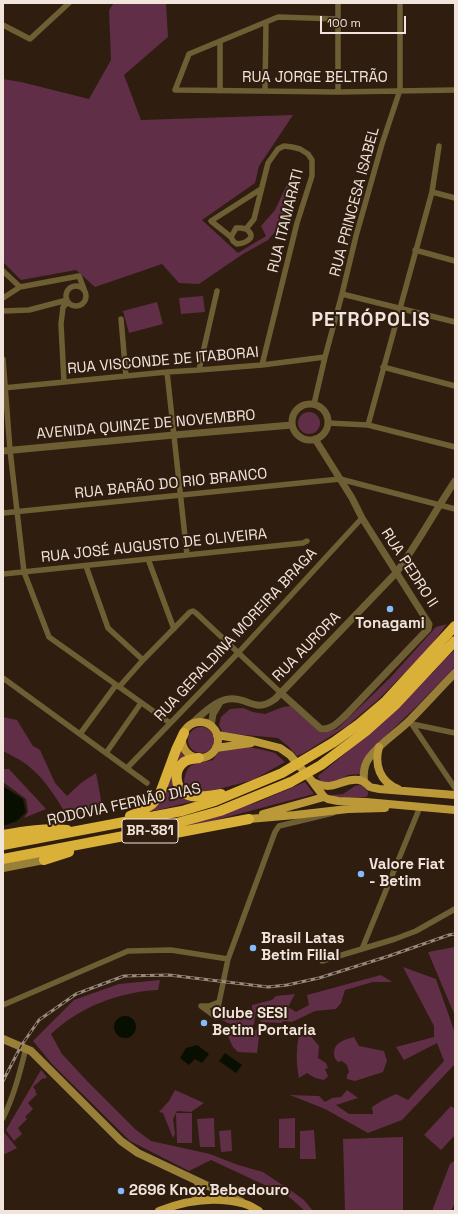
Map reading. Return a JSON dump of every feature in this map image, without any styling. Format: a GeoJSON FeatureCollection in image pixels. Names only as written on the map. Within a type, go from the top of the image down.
{"type":"FeatureCollection","features":[{"type":"Feature","properties":{"kind":"highway","name":"RODOVIA FERNÃO DIAS"},"geometry":{"type":"LineString","coordinates":[[3,845],[182,811],[215,801],[282,773],[334,742],[359,724],[386,700],[455,626]]}},
{"type":"Feature","properties":{"kind":"highway","name":"RODOVIA FERNÃO DIAS"},"geometry":{"type":"LineString","coordinates":[[3,859],[145,832],[220,812],[291,782],[321,765],[366,731],[390,710],[455,641]]}},
{"type":"Feature","properties":{"kind":"highway"},"geometry":{"type":"LineString","coordinates":[[96,827],[140,812],[152,804],[159,796],[176,750],[187,729]]}},
{"type":"Feature","properties":{"kind":"highway","name":"BR-381"},"geometry":{"type":"LineString","coordinates":[[199,758],[185,761],[177,772],[178,785],[187,795],[211,796],[242,790]]}},
{"type":"Feature","properties":{"kind":"highway"},"geometry":{"type":"LineString","coordinates":[[100,840],[149,838],[249,819]]}},
{"type":"Feature","properties":{"kind":"highway"},"geometry":{"type":"LineString","coordinates":[[3,835],[26,830],[51,828],[79,831]]}},
{"type":"Feature","properties":{"kind":"highway","name":"BR-381"},"geometry":{"type":"LineString","coordinates":[[44,860],[88,843]]}},
{"type":"Feature","properties":{"kind":"main road"},"geometry":{"type":"LineString","coordinates":[[364,781],[363,772],[370,758],[379,748],[411,722],[455,673]]}},
{"type":"Feature","properties":{"kind":"main road"},"geometry":{"type":"LineString","coordinates":[[201,722],[211,726],[217,735],[218,744],[216,748],[209,755],[199,758],[189,753],[183,744],[187,729],[201,722]]}},
{"type":"Feature","properties":{"kind":"main road"},"geometry":{"type":"LineString","coordinates":[[217,735],[262,743],[280,748],[290,755],[324,796],[338,801],[455,810]]}},
{"type":"Feature","properties":{"kind":"main road"},"geometry":{"type":"LineString","coordinates":[[216,748],[249,743],[262,743]]}},
{"type":"Feature","properties":{"kind":"main road"},"geometry":{"type":"LineString","coordinates":[[379,748],[377,761],[381,774],[390,785],[402,791]]}},
{"type":"Feature","properties":{"kind":"main road"},"geometry":{"type":"LineString","coordinates":[[312,781],[320,785],[328,786],[353,780],[364,781],[370,787],[372,795],[366,802]]}},
{"type":"Feature","properties":{"kind":"main road"},"geometry":{"type":"LineString","coordinates":[[370,787],[455,795]]}},
{"type":"Feature","properties":{"kind":"main road"},"geometry":{"type":"LineString","coordinates":[[420,807],[428,793]]}},
{"type":"Feature","properties":{"kind":"main road"},"geometry":{"type":"LineString","coordinates":[[249,819],[324,796]]}},
{"type":"Feature","properties":{"kind":"main road"},"geometry":{"type":"LineString","coordinates":[[249,819],[295,816],[348,809],[420,807]]}},
{"type":"Feature","properties":{"kind":"main road","name":"BR-381"},"geometry":{"type":"LineString","coordinates":[[3,868],[44,860]]}},
{"type":"Feature","properties":{"kind":"main road"},"geometry":{"type":"LineString","coordinates":[[5,1042],[31,1051],[121,1140],[138,1153],[259,1211]]}},
{"type":"Feature","properties":{"kind":"main road"},"geometry":{"type":"LineString","coordinates":[[194,1201],[201,1196],[201,1187],[196,1180]]}},
{"type":"Feature","properties":{"kind":"main road"},"geometry":{"type":"LineString","coordinates":[[159,1211],[174,1205],[194,1201],[217,1200],[247,1204]]}},
{"type":"Feature","properties":{"kind":"street"},"geometry":{"type":"LineString","coordinates":[[3,25],[30,39],[69,3]]}},
{"type":"Feature","properties":{"kind":"street"},"geometry":{"type":"LineString","coordinates":[[338,3],[338,92]]}},
{"type":"Feature","properties":{"kind":"street","name":"RUA PRINCESA ISABEL"},"geometry":{"type":"LineString","coordinates":[[314,404],[356,236],[400,90],[400,3]]}},
{"type":"Feature","properties":{"kind":"street"},"geometry":{"type":"LineString","coordinates":[[220,91],[220,42],[278,17],[338,19]]}},
{"type":"Feature","properties":{"kind":"street"},"geometry":{"type":"LineString","coordinates":[[265,91],[266,22]]}},
{"type":"Feature","properties":{"kind":"street","name":"RUA JORGE BELTRÃO"},"geometry":{"type":"LineString","coordinates":[[220,42],[189,54],[175,90],[338,92],[455,90]]}},
{"type":"Feature","properties":{"kind":"street","name":"RUA ITAMARATI"},"geometry":{"type":"LineString","coordinates":[[231,237],[237,244],[245,243],[251,235],[250,231],[246,229],[254,219],[268,163],[278,149],[284,146],[300,149],[308,154],[312,160],[312,176],[297,223],[262,365]]}},
{"type":"Feature","properties":{"kind":"street"},"geometry":{"type":"LineString","coordinates":[[368,425],[432,192],[439,146]]}},
{"type":"Feature","properties":{"kind":"street"},"geometry":{"type":"LineString","coordinates":[[246,229],[236,228],[231,237],[211,221],[261,189]]}},
{"type":"Feature","properties":{"kind":"street"},"geometry":{"type":"LineString","coordinates":[[432,192],[455,198]]}},
{"type":"Feature","properties":{"kind":"street"},"geometry":{"type":"LineString","coordinates":[[415,250],[455,261]]}},
{"type":"Feature","properties":{"kind":"street"},"geometry":{"type":"LineString","coordinates":[[3,271],[20,287]]}},
{"type":"Feature","properties":{"kind":"street"},"geometry":{"type":"LineString","coordinates":[[3,298],[20,287],[79,276],[87,295],[85,302],[76,306],[67,301]]}},
{"type":"Feature","properties":{"kind":"street"},"geometry":{"type":"LineString","coordinates":[[64,382],[61,324],[63,307],[67,301],[66,291],[71,286],[78,285],[84,289]]}},
{"type":"Feature","properties":{"kind":"street"},"geometry":{"type":"LineString","coordinates":[[199,370],[216,291]]}},
{"type":"Feature","properties":{"kind":"street"},"geometry":{"type":"LineString","coordinates":[[342,294],[455,322]]}},
{"type":"Feature","properties":{"kind":"street"},"geometry":{"type":"LineString","coordinates":[[3,311],[29,310],[67,301]]}},
{"type":"Feature","properties":{"kind":"street"},"geometry":{"type":"LineString","coordinates":[[121,319],[126,376]]}},
{"type":"Feature","properties":{"kind":"street","name":"RUA VISCONDE DE ITABORAI"},"geometry":{"type":"LineString","coordinates":[[4,388],[167,372],[262,365],[325,357]]}},
{"type":"Feature","properties":{"kind":"street"},"geometry":{"type":"LineString","coordinates":[[3,359],[6,450],[17,512],[24,572],[49,637],[170,723]]}},
{"type":"Feature","properties":{"kind":"street"},"geometry":{"type":"LineString","coordinates":[[383,367],[455,386]]}},
{"type":"Feature","properties":{"kind":"street"},"geometry":{"type":"LineString","coordinates":[[167,372],[187,555]]}},
{"type":"Feature","properties":{"kind":"street"},"geometry":{"type":"LineString","coordinates":[[308,404],[314,404],[324,411],[328,423],[324,433],[315,439],[309,440],[298,436],[294,431],[292,419],[297,409],[308,404]]}},
{"type":"Feature","properties":{"kind":"street"},"geometry":{"type":"LineString","coordinates":[[328,423],[368,425],[455,447]]}},
{"type":"Feature","properties":{"kind":"street","name":"AVENIDA QUINZE DE NOVEMBRO"},"geometry":{"type":"LineString","coordinates":[[6,450],[292,425]]}},
{"type":"Feature","properties":{"kind":"street","name":"RUA PEDRO II"},"geometry":{"type":"LineString","coordinates":[[281,693],[321,730],[332,728],[428,629],[429,624],[362,518],[352,498],[315,439]]}},
{"type":"Feature","properties":{"kind":"street"},"geometry":{"type":"LineString","coordinates":[[340,479],[455,509]]}},
{"type":"Feature","properties":{"kind":"street","name":"RUA BARÃO DO RIO BRANCO"},"geometry":{"type":"LineString","coordinates":[[3,513],[340,479]]}},
{"type":"Feature","properties":{"kind":"street","name":"RUA AURORA"},"geometry":{"type":"LineString","coordinates":[[222,700],[238,699],[261,706],[275,700],[396,573],[407,559],[455,481]]}},
{"type":"Feature","properties":{"kind":"street","name":"RUA GERALDINA MOREIRA BRAGA"},"geometry":{"type":"LineString","coordinates":[[127,768],[238,653],[362,518]]}},
{"type":"Feature","properties":{"kind":"street","name":"RUA JOSÉ AUGUSTO DE OLIVEIRA"},"geometry":{"type":"LineString","coordinates":[[3,574],[303,543],[307,541]]}},
{"type":"Feature","properties":{"kind":"street"},"geometry":{"type":"LineString","coordinates":[[148,559],[174,628]]}},
{"type":"Feature","properties":{"kind":"street"},"geometry":{"type":"LineString","coordinates":[[86,566],[108,628],[143,660]]}},
{"type":"Feature","properties":{"kind":"street"},"geometry":{"type":"LineString","coordinates":[[80,734],[117,686],[190,612],[193,611],[281,693]]}},
{"type":"Feature","properties":{"kind":"street"},"geometry":{"type":"LineString","coordinates":[[3,678],[147,783]]}},
{"type":"Feature","properties":{"kind":"street"},"geometry":{"type":"LineString","coordinates":[[211,726],[213,714],[222,700]]}},
{"type":"Feature","properties":{"kind":"street"},"geometry":{"type":"LineString","coordinates":[[187,729],[222,700]]}},
{"type":"Feature","properties":{"kind":"street"},"geometry":{"type":"LineString","coordinates":[[106,753],[141,703]]}},
{"type":"Feature","properties":{"kind":"street"},"geometry":{"type":"LineString","coordinates":[[411,722],[455,733]]}},
{"type":"Feature","properties":{"kind":"street"},"geometry":{"type":"LineString","coordinates":[[411,722],[455,788]]}},
{"type":"Feature","properties":{"kind":"street"},"geometry":{"type":"LineString","coordinates":[[362,949],[420,807]]}},
{"type":"Feature","properties":{"kind":"street"},"geometry":{"type":"LineString","coordinates":[[219,1002],[209,1006],[202,1006],[216,1017],[228,959],[275,832],[279,826],[321,817],[348,809]]}},
{"type":"Feature","properties":{"kind":"street"},"geometry":{"type":"LineString","coordinates":[[322,961],[416,931],[455,909]]}},
{"type":"Feature","properties":{"kind":"street"},"geometry":{"type":"LineString","coordinates":[[3,1005],[128,952],[171,950],[228,959]]}},
{"type":"Feature","properties":{"kind":"street"},"geometry":{"type":"LineString","coordinates":[[3,1118],[11,1100],[26,1048]]}},
{"type":"Feature","properties":{"kind":"shaded area"},"geometry":{"type":"Polygon","coordinates":[[[114,3],[166,3],[168,37],[124,75],[141,120],[293,115],[259,166],[255,183],[202,220],[238,253],[266,236],[261,226],[275,210],[291,176],[302,176],[291,213],[268,240],[243,254],[199,284],[179,283],[162,264],[95,287],[76,270],[21,280],[3,262],[3,79],[89,99],[111,60],[109,10],[114,3]]]}},
{"type":"Feature","properties":{"kind":"shaded area"},"geometry":{"type":"Polygon","coordinates":[[[203,296],[205,312],[181,314],[179,298],[203,296]]]}},
{"type":"Feature","properties":{"kind":"shaded area"},"geometry":{"type":"Polygon","coordinates":[[[157,302],[163,324],[129,333],[123,311],[157,302]]]}},
{"type":"Feature","properties":{"kind":"shaded area"},"geometry":{"type":"Polygon","coordinates":[[[309,412],[317,415],[320,423],[317,431],[309,434],[301,431],[298,423],[301,415],[309,412]]]}},
{"type":"Feature","properties":{"kind":"shaded area"},"geometry":{"type":"Polygon","coordinates":[[[447,624],[429,648],[380,698],[347,726],[304,753],[297,756],[278,738],[223,733],[219,725],[221,717],[230,709],[243,708],[253,712],[265,714],[290,706],[321,733],[337,729],[390,678],[436,627],[447,624]]]}},
{"type":"Feature","properties":{"kind":"shaded area"},"geometry":{"type":"Polygon","coordinates":[[[455,650],[455,667],[368,753],[360,774],[348,775],[336,783],[324,784],[320,780],[318,776],[386,718],[455,650]]]}},
{"type":"Feature","properties":{"kind":"shaded area"},"geometry":{"type":"Polygon","coordinates":[[[3,717],[17,720],[33,746],[40,750],[55,783],[67,796],[81,783],[96,773],[102,805],[82,812],[66,814],[51,791],[34,771],[20,760],[3,751],[3,717]]]}},
{"type":"Feature","properties":{"kind":"shaded area"},"geometry":{"type":"Polygon","coordinates":[[[201,727],[210,731],[214,740],[210,749],[201,753],[192,749],[188,740],[192,731],[201,727]]]}},
{"type":"Feature","properties":{"kind":"shaded area"},"geometry":{"type":"Polygon","coordinates":[[[249,747],[275,753],[285,762],[253,780],[197,793],[188,789],[184,782],[187,770],[190,767],[197,763],[213,760],[220,750],[249,747]]]}},
{"type":"Feature","properties":{"kind":"shaded area"},"geometry":{"type":"Polygon","coordinates":[[[179,748],[185,757],[174,776],[199,800],[149,811],[179,748]]]}},
{"type":"Feature","properties":{"kind":"shaded area"},"geometry":{"type":"Polygon","coordinates":[[[3,769],[9,769],[46,809],[24,818],[28,812],[26,799],[3,782],[3,769]]]}},
{"type":"Feature","properties":{"kind":"shaded area"},"geometry":{"type":"Polygon","coordinates":[[[305,782],[314,794],[208,822],[177,828],[258,802],[305,782]]]}},
{"type":"Feature","properties":{"kind":"shaded area"},"geometry":{"type":"Polygon","coordinates":[[[359,785],[363,786],[368,792],[366,797],[336,798],[331,795],[343,794],[359,785]]]}},
{"type":"Feature","properties":{"kind":"shaded area"},"geometry":{"type":"Polygon","coordinates":[[[3,786],[23,799],[26,812],[17,821],[3,826],[3,786]]]}},
{"type":"Feature","properties":{"kind":"shaded area"},"geometry":{"type":"Polygon","coordinates":[[[455,947],[455,1016],[428,952],[455,947]]]}},
{"type":"Feature","properties":{"kind":"shaded area"},"geometry":{"type":"Polygon","coordinates":[[[403,967],[436,979],[455,1033],[455,1064],[402,1120],[368,1133],[325,1109],[290,1095],[319,1096],[325,1102],[332,1098],[341,1097],[347,1090],[358,1098],[336,1105],[349,1114],[373,1114],[372,1107],[396,1094],[408,1100],[444,1061],[437,1043],[404,1060],[396,1047],[434,1037],[434,1026],[403,967]]]}},
{"type":"Feature","properties":{"kind":"shaded area"},"geometry":{"type":"Polygon","coordinates":[[[381,975],[392,982],[373,982],[345,990],[341,1003],[336,1009],[315,1011],[292,1022],[262,1022],[260,1020],[262,1013],[261,1011],[256,1011],[254,1024],[251,1027],[235,1026],[219,1018],[228,1018],[240,1015],[252,1009],[252,1005],[272,1000],[276,996],[295,994],[288,1007],[296,1012],[309,1005],[307,995],[381,975]]]}},
{"type":"Feature","properties":{"kind":"shaded area"},"geometry":{"type":"Polygon","coordinates":[[[160,980],[158,990],[143,991],[114,998],[87,1009],[62,1024],[51,1034],[62,1054],[135,1129],[151,1141],[210,1154],[238,1165],[263,1172],[304,1200],[313,1211],[305,1211],[288,1196],[211,1160],[189,1171],[130,1141],[52,1064],[33,1041],[74,1000],[119,984],[160,980]]]}},
{"type":"Feature","properties":{"kind":"shaded area"},"geometry":{"type":"Polygon","coordinates":[[[125,1016],[133,1019],[136,1027],[133,1035],[125,1038],[117,1035],[114,1027],[117,1019],[125,1016]]]}},
{"type":"Feature","properties":{"kind":"shaded area"},"geometry":{"type":"Polygon","coordinates":[[[224,1028],[241,1032],[250,1032],[258,1029],[259,1037],[257,1053],[238,1052],[233,1047],[224,1028]]]}},
{"type":"Feature","properties":{"kind":"shaded area"},"geometry":{"type":"Polygon","coordinates":[[[309,1034],[319,1046],[318,1058],[326,1063],[328,1068],[325,1069],[328,1076],[324,1080],[315,1078],[307,1073],[299,1078],[297,1067],[297,1046],[299,1036],[309,1034]]]}},
{"type":"Feature","properties":{"kind":"shaded area"},"geometry":{"type":"Polygon","coordinates":[[[354,1037],[359,1046],[384,1051],[387,1061],[383,1072],[355,1081],[347,1079],[349,1072],[347,1065],[342,1061],[338,1062],[334,1053],[338,1043],[354,1037]]]}},
{"type":"Feature","properties":{"kind":"shaded area"},"geometry":{"type":"Polygon","coordinates":[[[197,1045],[209,1054],[202,1063],[195,1059],[189,1065],[180,1058],[186,1048],[197,1045]]]}},
{"type":"Feature","properties":{"kind":"shaded area"},"geometry":{"type":"Polygon","coordinates":[[[225,1053],[242,1065],[236,1073],[219,1061],[225,1053]]]}},
{"type":"Feature","properties":{"kind":"shaded area"},"geometry":{"type":"Polygon","coordinates":[[[41,1070],[47,1077],[45,1079],[43,1078],[33,1087],[37,1094],[28,1103],[33,1109],[25,1117],[27,1119],[18,1128],[22,1134],[14,1141],[6,1130],[41,1070]]]}},
{"type":"Feature","properties":{"kind":"shaded area"},"geometry":{"type":"Polygon","coordinates":[[[175,1090],[204,1103],[191,1112],[177,1111],[173,1119],[175,1134],[173,1138],[163,1113],[159,1112],[169,1101],[175,1090]]]}},
{"type":"Feature","properties":{"kind":"shaded area"},"geometry":{"type":"Polygon","coordinates":[[[451,1106],[455,1109],[455,1135],[441,1150],[424,1135],[451,1106]]]}},
{"type":"Feature","properties":{"kind":"shaded area"},"geometry":{"type":"Polygon","coordinates":[[[176,1113],[192,1113],[192,1143],[177,1143],[176,1113]]]}},
{"type":"Feature","properties":{"kind":"shaded area"},"geometry":{"type":"Polygon","coordinates":[[[214,1118],[215,1147],[200,1147],[197,1119],[214,1118]]]}},
{"type":"Feature","properties":{"kind":"shaded area"},"geometry":{"type":"Polygon","coordinates":[[[295,1118],[295,1148],[279,1148],[279,1119],[295,1118]]]}},
{"type":"Feature","properties":{"kind":"shaded area"},"geometry":{"type":"Polygon","coordinates":[[[231,1130],[232,1151],[221,1152],[219,1131],[231,1130]]]}},
{"type":"Feature","properties":{"kind":"shaded area"},"geometry":{"type":"Polygon","coordinates":[[[314,1130],[316,1159],[300,1159],[300,1131],[314,1130]]]}},
{"type":"Feature","properties":{"kind":"shaded area"},"geometry":{"type":"Polygon","coordinates":[[[3,1131],[17,1148],[3,1155],[3,1131]]]}},
{"type":"Feature","properties":{"kind":"shaded area"},"geometry":{"type":"Polygon","coordinates":[[[403,1137],[403,1211],[345,1211],[343,1139],[403,1137]]]}},
{"type":"Feature","properties":{"kind":"shaded area"},"geometry":{"type":"Polygon","coordinates":[[[455,1160],[455,1202],[451,1211],[432,1211],[450,1164],[455,1160]]]}},
{"type":"Feature","properties":{"kind":"railway"},"geometry":{"type":"LineString","coordinates":[[3,1081],[21,1046],[39,1020],[76,994],[124,976],[169,975],[268,987],[287,985],[319,978],[455,934]]}},
{"type":"Feature","properties":{"kind":"place","name":"Tonagami"},"geometry":{"type":"Point","coordinates":[390,609]}},
{"type":"Feature","properties":{"kind":"place","name":"Valore Fiat - Betim"},"geometry":{"type":"Point","coordinates":[361,874]}},
{"type":"Feature","properties":{"kind":"place","name":"Brasil Latas Betim Filial"},"geometry":{"type":"Point","coordinates":[253,948]}},
{"type":"Feature","properties":{"kind":"place","name":"Clube SESI Betim Portaria"},"geometry":{"type":"Point","coordinates":[204,1023]}},
{"type":"Feature","properties":{"kind":"place","name":"2696 Knox Bebedouro"},"geometry":{"type":"Point","coordinates":[121,1191]}},
{"type":"Feature","properties":{"kind":"district","name":"PETRÓPOLIS"},"geometry":{"type":"Point","coordinates":[371,321]}}]}
